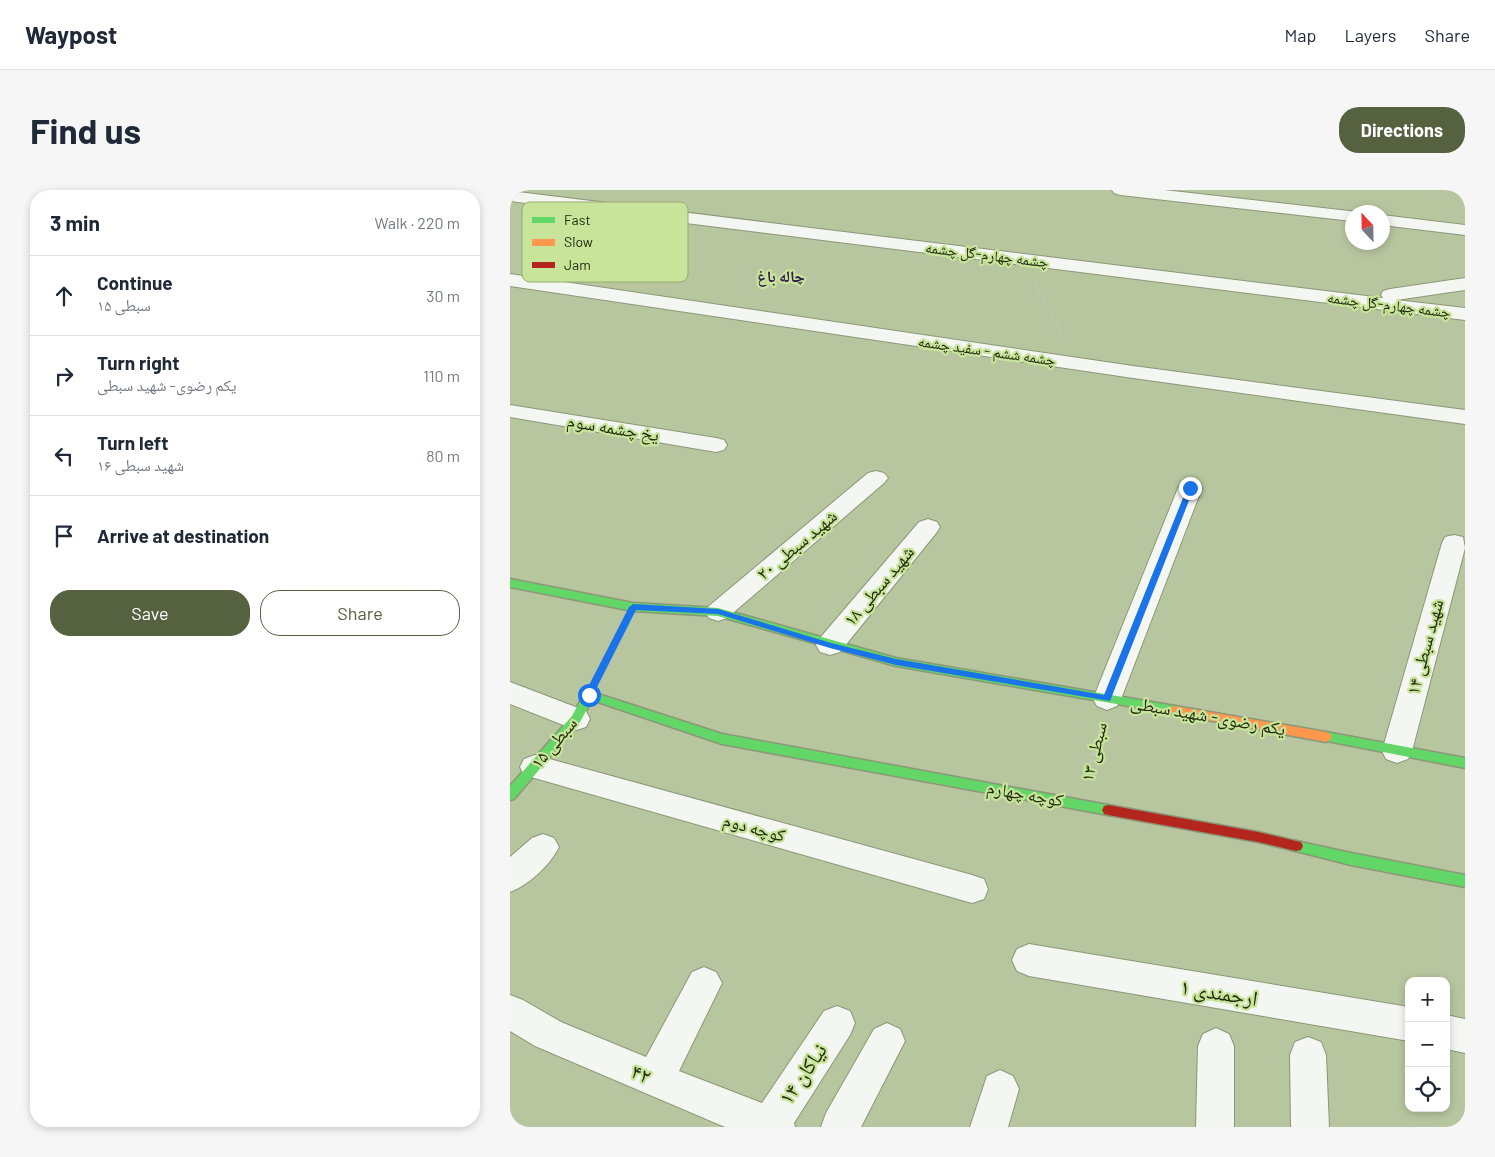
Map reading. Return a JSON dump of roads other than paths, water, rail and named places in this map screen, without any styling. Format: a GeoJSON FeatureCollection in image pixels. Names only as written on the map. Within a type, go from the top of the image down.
{"type":"FeatureCollection","features":[{"type":"Feature","properties":{"kind":"street"},"geometry":{"type":"LineString","coordinates":[[1120,190],[1345,215]]}},
{"type":"Feature","properties":{"kind":"street","name":"چشمه چهارم-گل چشمه"},"geometry":{"type":"LineString","coordinates":[[510,196],[558,202]]}},
{"type":"Feature","properties":{"kind":"street"},"geometry":{"type":"LineString","coordinates":[[1297,196],[1315,212]]}},
{"type":"Feature","properties":{"kind":"street","name":"چشمه چهارم-گل چشمه"},"geometry":{"type":"LineString","coordinates":[[688,218],[1465,314]]}},
{"type":"Feature","properties":{"kind":"street"},"geometry":{"type":"LineString","coordinates":[[1390,221],[1465,230]]}},
{"type":"Feature","properties":{"kind":"street","name":"چشمه ششم - سفید چشمه"},"geometry":{"type":"LineString","coordinates":[[524,282],[1077,364],[1465,417]]}},
{"type":"Feature","properties":{"kind":"street"},"geometry":{"type":"LineString","coordinates":[[1355,300],[1465,284]]}},
{"type":"Feature","properties":{"kind":"street","name":"یخ چشمه سوم"},"geometry":{"type":"LineString","coordinates":[[510,411],[716,445]]}},
{"type":"Feature","properties":{"kind":"street","name":"شهید سبطی ۲۰"},"geometry":{"type":"LineString","coordinates":[[718,612],[876,478]]}},
{"type":"Feature","properties":{"kind":"street"},"geometry":{"type":"LineString","coordinates":[[1107,699],[1190,488]]}},
{"type":"Feature","properties":{"kind":"street","name":"۱۸ شهید سبطی"},"geometry":{"type":"LineString","coordinates":[[830,646],[928,527]]}},
{"type":"Feature","properties":{"kind":"street","name":"شهید سبطی ۱۴"},"geometry":{"type":"LineString","coordinates":[[1397,751],[1454,543]]}},
{"type":"Feature","properties":{"kind":"street","name":"یکم رضوی- شهید سبطی"},"geometry":{"type":"LineString","coordinates":[[510,583],[633,607],[718,612],[830,646],[896,662],[1465,763]]}},
{"type":"Feature","properties":{"kind":"street"},"geometry":{"type":"LineString","coordinates":[[510,692],[582,707]]}},
{"type":"Feature","properties":{"kind":"street","name":"۱۵ سبطی"},"geometry":{"type":"LineString","coordinates":[[511,792],[535,766],[582,707]]}},
{"type":"Feature","properties":{"kind":"street","name":"کوچه چهارم"},"geometry":{"type":"LineString","coordinates":[[582,707],[722,739],[1258,836],[1351,859],[1465,881]]}},
{"type":"Feature","properties":{"kind":"street","name":"کوچه دوم"},"geometry":{"type":"LineString","coordinates":[[535,766],[972,889]]}},
{"type":"Feature","properties":{"kind":"street"},"geometry":{"type":"LineString","coordinates":[[510,878],[542,847]]}},
{"type":"Feature","properties":{"kind":"street","name":"۱ ارجمندی"},"geometry":{"type":"LineString","coordinates":[[1029,960],[1405,1023]]}},
{"type":"Feature","properties":{"kind":"street"},"geometry":{"type":"LineString","coordinates":[[655,1079],[704,983]]}},
{"type":"Feature","properties":{"kind":"street","name":"۴۲"},"geometry":{"type":"LineString","coordinates":[[510,1012],[548,1034],[773,1126]]}},
{"type":"Feature","properties":{"kind":"street","name":"۱۴ نیاکان"},"geometry":{"type":"LineString","coordinates":[[773,1126],[837,1023]]}},
{"type":"Feature","properties":{"kind":"street"},"geometry":{"type":"LineString","coordinates":[[1450,1033],[1465,1036]]}},
{"type":"Feature","properties":{"kind":"street"},"geometry":{"type":"LineString","coordinates":[[840,1127],[887,1041]]}},
{"type":"Feature","properties":{"kind":"street"},"geometry":{"type":"LineString","coordinates":[[1215,1127],[1216,1046]]}},
{"type":"Feature","properties":{"kind":"street"},"geometry":{"type":"LineString","coordinates":[[1308,1055],[1310,1127]]}},
{"type":"Feature","properties":{"kind":"street"},"geometry":{"type":"LineString","coordinates":[[990,1127],[1000,1089]]}},
{"type":"Feature","properties":{"kind":"district","name":"چاله باغ"},"geometry":{"type":"Point","coordinates":[781,276]}}]}
